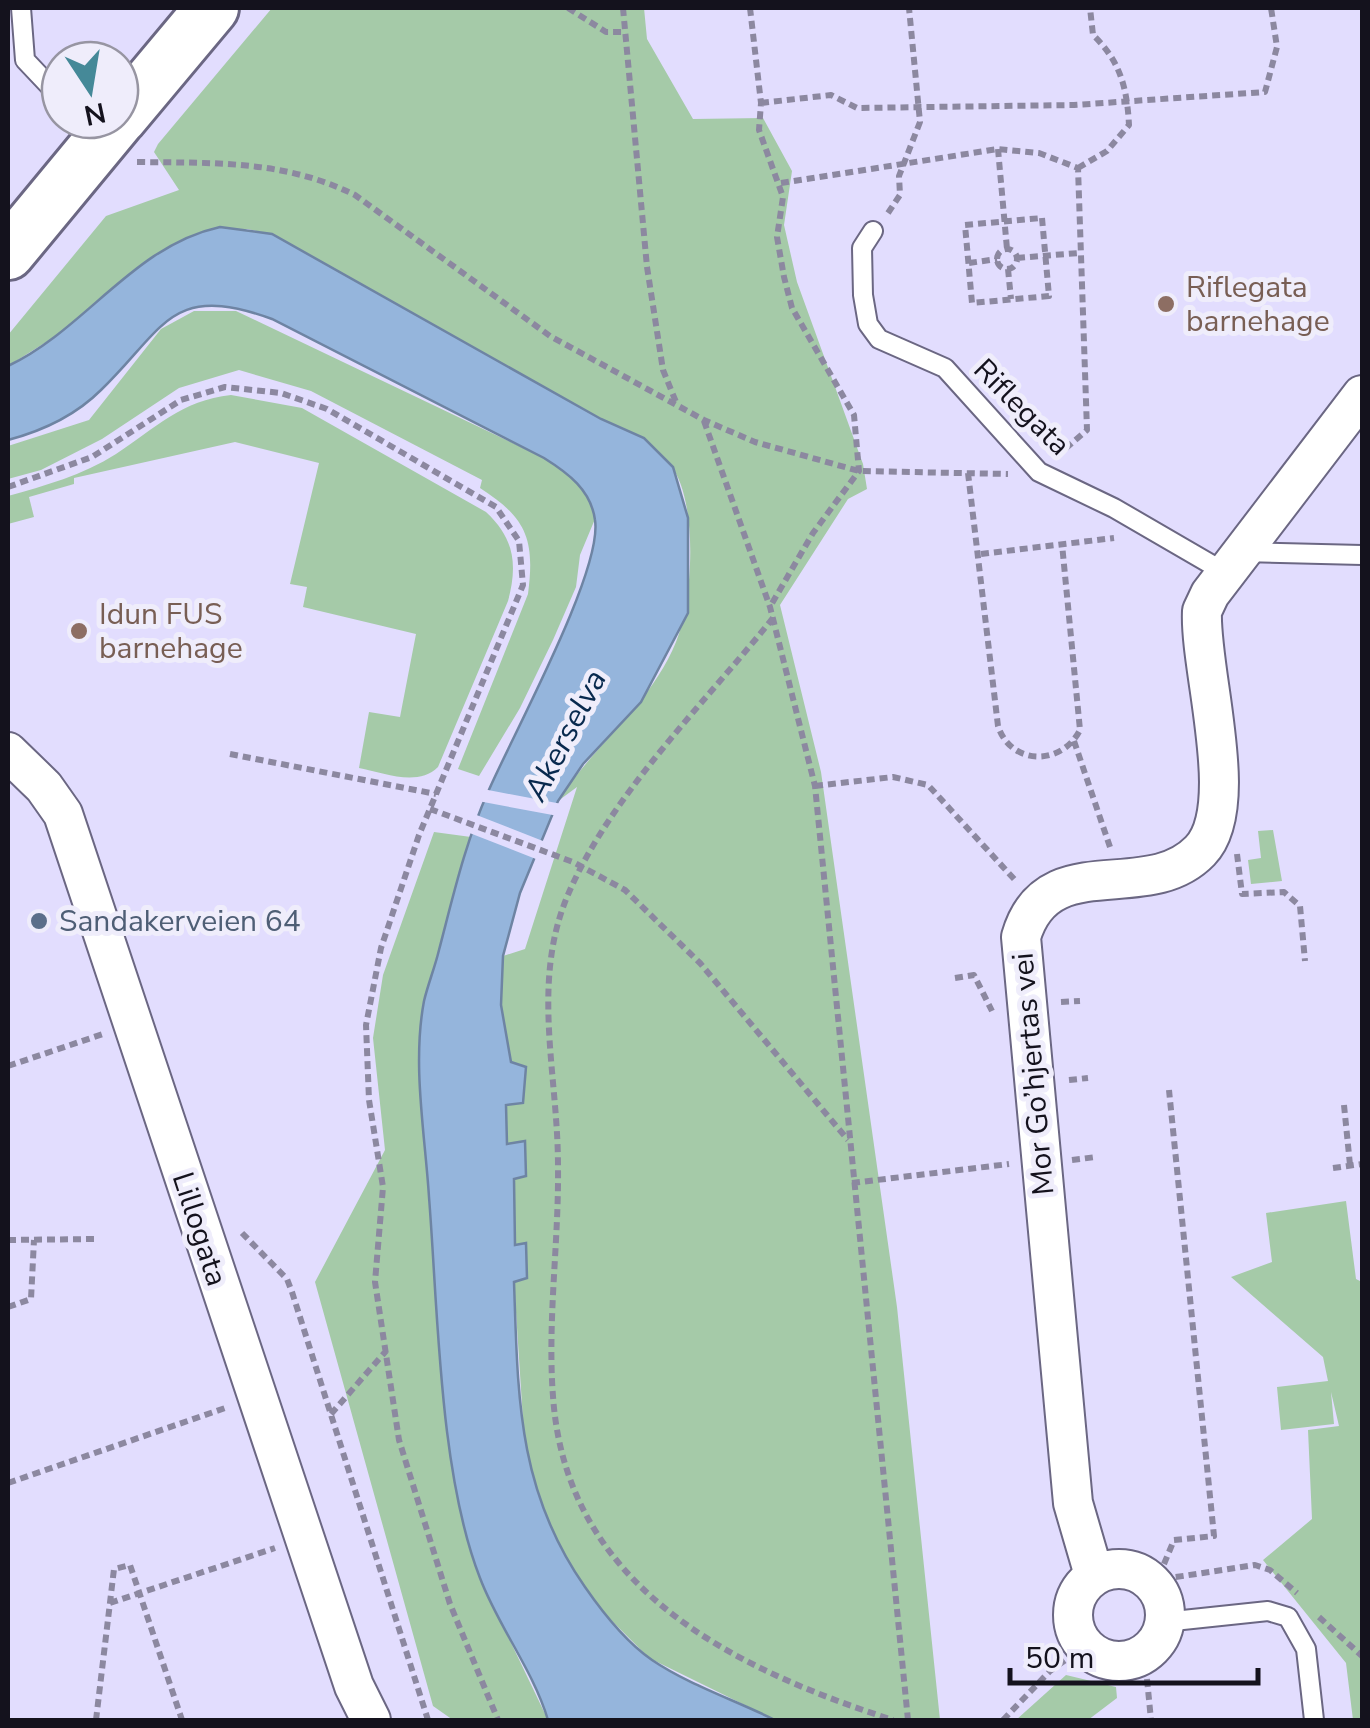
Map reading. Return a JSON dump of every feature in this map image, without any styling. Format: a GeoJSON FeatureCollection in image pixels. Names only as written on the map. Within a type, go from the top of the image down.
{"type":"FeatureCollection","features":[{"type":"Feature","properties":{"kind":"street"},"geometry":{"type":"LineString","coordinates":[[140,97],[212,8]]}},
{"type":"Feature","properties":{"kind":"street"},"geometry":{"type":"LineString","coordinates":[[8,253],[105,140]]}},
{"type":"Feature","properties":{"kind":"street","name":"Mor Go’hjertas vei"},"geometry":{"type":"LineString","coordinates":[[1094,1576],[1073,1502],[1020,938],[1031,908],[1042,896],[1072,885],[1162,871],[1183,864],[1206,844],[1214,830],[1219,793],[1202,611],[1234,562],[1362,395]]}},
{"type":"Feature","properties":{"kind":"street","name":"Lillogata"},"geometry":{"type":"LineString","coordinates":[[8,752],[44,787],[62,814],[354,1686],[371,1720]]}},
{"type":"Feature","properties":{"kind":"street"},"geometry":{"type":"LineString","coordinates":[[1108,1570],[1138,1572],[1160,1592],[1164,1622],[1160,1636],[1139,1656],[1110,1660],[1085,1646],[1073,1622],[1073,1609],[1084,1584],[1094,1576],[1108,1570]]}},
{"type":"Feature","properties":{"kind":"lane"},"geometry":{"type":"LineString","coordinates":[[21,8],[25,60],[40,76]]}},
{"type":"Feature","properties":{"kind":"lane","name":"Riflegata"},"geometry":{"type":"LineString","coordinates":[[872,230],[862,248],[868,324],[880,339],[945,368],[1039,472],[1160,534],[1234,562]]}},
{"type":"Feature","properties":{"kind":"lane"},"geometry":{"type":"LineString","coordinates":[[1234,562],[1362,554]]}},
{"type":"Feature","properties":{"kind":"lane"},"geometry":{"type":"LineString","coordinates":[[1164,1622],[1268,1611],[1288,1617],[1306,1649],[1314,1720]]}},
{"type":"Feature","properties":{"kind":"path"},"geometry":{"type":"LineString","coordinates":[[568,8],[606,32],[626,32]]}},
{"type":"Feature","properties":{"kind":"path"},"geometry":{"type":"LineString","coordinates":[[623,8],[647,267],[662,370],[677,403]]}},
{"type":"Feature","properties":{"kind":"path"},"geometry":{"type":"LineString","coordinates":[[750,8],[761,103],[759,130],[781,183],[777,237],[792,308],[854,415],[858,472],[813,533],[770,606]]}},
{"type":"Feature","properties":{"kind":"path"},"geometry":{"type":"LineString","coordinates":[[872,230],[900,196],[899,176],[920,122],[909,8]]}},
{"type":"Feature","properties":{"kind":"path"},"geometry":{"type":"LineString","coordinates":[[1078,168],[1124,135],[1129,125],[1128,101],[1115,56],[1093,35],[1090,8]]}},
{"type":"Feature","properties":{"kind":"path"},"geometry":{"type":"LineString","coordinates":[[761,103],[832,95],[857,108],[1128,101],[1264,92],[1277,47],[1271,8]]}},
{"type":"Feature","properties":{"kind":"path"},"geometry":{"type":"LineString","coordinates":[[140,137],[330,182],[356,195],[488,295],[550,336],[704,420],[782,452],[858,472],[1039,472],[1087,430],[1078,168]]}},
{"type":"Feature","properties":{"kind":"path"},"geometry":{"type":"LineString","coordinates":[[781,183],[998,148],[1039,153],[1078,168]]}},
{"type":"Feature","properties":{"kind":"path"},"geometry":{"type":"LineString","coordinates":[[998,148],[1007,249],[1017,258],[1078,254]]}},
{"type":"Feature","properties":{"kind":"path"},"geometry":{"type":"LineString","coordinates":[[1042,218],[1045,256],[1049,296],[972,302],[965,225],[1042,218]]}},
{"type":"Feature","properties":{"kind":"path"},"geometry":{"type":"LineString","coordinates":[[969,263],[997,260],[1007,249]]}},
{"type":"Feature","properties":{"kind":"path"},"geometry":{"type":"LineString","coordinates":[[1011,299],[1008,269],[1017,258]]}},
{"type":"Feature","properties":{"kind":"path"},"geometry":{"type":"LineString","coordinates":[[997,260],[1008,269]]}},
{"type":"Feature","properties":{"kind":"path"},"geometry":{"type":"LineString","coordinates":[[8,487],[92,457],[181,400],[241,387],[282,393],[327,409],[496,507],[519,541],[523,585],[430,810],[381,948],[366,1024],[367,1073],[382,1187],[374,1282],[399,1440],[450,1604],[498,1720]]}},
{"type":"Feature","properties":{"kind":"path"},"geometry":{"type":"LineString","coordinates":[[704,420],[770,606],[815,786],[908,1720]]}},
{"type":"Feature","properties":{"kind":"path"},"geometry":{"type":"LineString","coordinates":[[968,474],[1002,739],[1010,750],[1023,756],[1060,751],[1074,741]]}},
{"type":"Feature","properties":{"kind":"path"},"geometry":{"type":"LineString","coordinates":[[981,554],[1160,534]]}},
{"type":"Feature","properties":{"kind":"path"},"geometry":{"type":"LineString","coordinates":[[1062,544],[1081,716],[1074,741],[1114,857]]}},
{"type":"Feature","properties":{"kind":"path"},"geometry":{"type":"LineString","coordinates":[[773,618],[616,812],[582,867],[556,930],[548,1000],[558,1158],[553,1395],[569,1470],[589,1515],[618,1561],[651,1598],[688,1628],[768,1675],[893,1720]]}},
{"type":"Feature","properties":{"kind":"path"},"geometry":{"type":"LineString","coordinates":[[230,754],[436,794]]}},
{"type":"Feature","properties":{"kind":"path"},"geometry":{"type":"LineString","coordinates":[[815,786],[893,776],[928,785],[1020,886]]}},
{"type":"Feature","properties":{"kind":"path"},"geometry":{"type":"LineString","coordinates":[[430,810],[574,862],[625,890],[700,963],[848,1141]]}},
{"type":"Feature","properties":{"kind":"path"},"geometry":{"type":"LineString","coordinates":[[1236,848],[1242,894],[1284,892],[1300,906],[1305,961]]}},
{"type":"Feature","properties":{"kind":"path"},"geometry":{"type":"LineString","coordinates":[[955,978],[987,974]]}},
{"type":"Feature","properties":{"kind":"path"},"geometry":{"type":"LineString","coordinates":[[974,975],[996,1017]]}},
{"type":"Feature","properties":{"kind":"path"},"geometry":{"type":"LineString","coordinates":[[8,1066],[114,1030]]}},
{"type":"Feature","properties":{"kind":"path"},"geometry":{"type":"LineString","coordinates":[[1164,1564],[1174,1540],[1214,1536],[1169,1090]]}},
{"type":"Feature","properties":{"kind":"path"},"geometry":{"type":"LineString","coordinates":[[1344,1106],[1350,1165]]}},
{"type":"Feature","properties":{"kind":"path"},"geometry":{"type":"LineString","coordinates":[[852,1183],[1018,1163]]}},
{"type":"Feature","properties":{"kind":"path"},"geometry":{"type":"LineString","coordinates":[[1333,1168],[1362,1164]]}},
{"type":"Feature","properties":{"kind":"path"},"geometry":{"type":"LineString","coordinates":[[8,1240],[95,1239]]}},
{"type":"Feature","properties":{"kind":"path"},"geometry":{"type":"LineString","coordinates":[[8,1307],[32,1299],[34,1240]]}},
{"type":"Feature","properties":{"kind":"path"},"geometry":{"type":"LineString","coordinates":[[251,1246],[287,1279],[428,1720]]}},
{"type":"Feature","properties":{"kind":"path"},"geometry":{"type":"LineString","coordinates":[[332,1414],[387,1350]]}},
{"type":"Feature","properties":{"kind":"path"},"geometry":{"type":"LineString","coordinates":[[8,1483],[257,1398]]}},
{"type":"Feature","properties":{"kind":"path"},"geometry":{"type":"LineString","coordinates":[[110,1603],[282,1546]]}},
{"type":"Feature","properties":{"kind":"path"},"geometry":{"type":"LineString","coordinates":[[96,1720],[114,1569],[130,1565],[182,1720]]}},
{"type":"Feature","properties":{"kind":"path"},"geometry":{"type":"LineString","coordinates":[[1003,1720],[1050,1671],[1085,1646]]}},
{"type":"Feature","properties":{"kind":"path"},"geometry":{"type":"LineString","coordinates":[[1147,1680],[1151,1720]]}},
{"type":"Feature","properties":{"kind":"green space"},"geometry":{"type":"Polygon","coordinates":[[[272,8],[644,8],[647,39],[693,119],[763,118],[792,171],[784,225],[797,282],[863,464],[867,489],[848,499],[780,605],[821,772],[897,1307],[940,1720],[775,1720],[649,1658],[601,1610],[571,1566],[542,1511],[525,1451],[514,1281],[527,1278],[526,1244],[515,1245],[514,1178],[526,1175],[525,1142],[507,1145],[506,1104],[523,1103],[525,1067],[511,1063],[501,1005],[503,956],[525,949],[577,787],[558,801],[652,685],[676,642],[686,602],[690,552],[686,502],[670,464],[638,437],[272,234],[247,229],[117,284],[67,329],[8,366],[8,335],[106,216],[179,190],[154,152],[158,144],[272,8]]]}},
{"type":"Feature","properties":{"kind":"green space"},"geometry":{"type":"Polygon","coordinates":[[[194,311],[236,311],[544,458],[571,476],[588,496],[595,519],[580,555],[576,587],[520,708],[479,776],[458,769],[528,594],[530,575],[528,545],[518,520],[480,488],[482,480],[311,391],[239,370],[179,388],[102,439],[41,470],[8,479],[8,446],[89,420],[161,329],[194,311]]]}},
{"type":"Feature","properties":{"kind":"green space"},"geometry":{"type":"Polygon","coordinates":[[[231,395],[302,408],[486,512],[503,532],[513,563],[508,601],[438,767],[430,773],[400,777],[359,768],[369,712],[400,717],[416,634],[303,607],[307,587],[290,584],[319,463],[235,442],[74,478],[74,484],[29,497],[34,517],[8,524],[8,496],[90,468],[183,409],[231,395]]]}},
{"type":"Feature","properties":{"kind":"green space"},"geometry":{"type":"Polygon","coordinates":[[[1273,830],[1282,881],[1251,884],[1248,860],[1261,858],[1258,831],[1273,830]]]}},
{"type":"Feature","properties":{"kind":"green space"},"geometry":{"type":"Polygon","coordinates":[[[434,832],[471,837],[424,1001],[420,1046],[440,1344],[458,1495],[480,1578],[548,1720],[453,1720],[433,1706],[315,1282],[385,1150],[373,1038],[383,975],[434,832]]]}},
{"type":"Feature","properties":{"kind":"green space"},"geometry":{"type":"Polygon","coordinates":[[[1346,1201],[1356,1279],[1362,1282],[1362,1720],[1353,1720],[1346,1663],[1263,1560],[1312,1519],[1308,1430],[1339,1426],[1331,1392],[1334,1424],[1281,1430],[1277,1387],[1328,1381],[1323,1357],[1231,1277],[1272,1262],[1266,1213],[1346,1201]]]}},
{"type":"Feature","properties":{"kind":"green space"},"geometry":{"type":"Polygon","coordinates":[[[1066,1675],[1116,1687],[1117,1698],[1088,1720],[1016,1720],[1066,1675]]]}},
{"type":"Feature","properties":{"kind":"water","name":"Akerselva"},"geometry":{"type":"Polygon","coordinates":[[[220,227],[272,234],[601,419],[644,438],[673,467],[688,518],[688,613],[641,702],[583,764],[558,801],[520,893],[503,956],[501,1005],[511,1062],[526,1067],[523,1103],[506,1105],[507,1144],[525,1141],[526,1176],[514,1179],[515,1245],[526,1243],[527,1278],[514,1282],[520,1403],[534,1478],[546,1514],[563,1551],[607,1617],[633,1645],[666,1669],[775,1720],[548,1720],[534,1683],[480,1578],[466,1536],[448,1441],[420,1099],[419,1049],[424,1001],[480,811],[554,654],[585,576],[594,544],[595,520],[589,500],[570,476],[544,458],[272,319],[211,306],[172,317],[80,408],[46,427],[8,440],[8,366],[62,331],[161,252],[220,227]]]}},
{"type":"Feature","properties":{"kind":"pier"},"geometry":{"type":"Polygon","coordinates":[[[483,789],[562,804],[558,816],[478,801],[483,789]]]}},
{"type":"Feature","properties":{"kind":"pier"},"geometry":{"type":"Polygon","coordinates":[[[474,814],[548,843],[541,861],[467,832],[474,814]]]}},
{"type":"Feature","properties":{"kind":"place","name":"Riflegata barnehage"},"geometry":{"type":"Point","coordinates":[1166,304]}},
{"type":"Feature","properties":{"kind":"place","name":"Idun FUS barnehage"},"geometry":{"type":"Point","coordinates":[79,631]}},
{"type":"Feature","properties":{"kind":"place","name":"Sandakerveien 64"},"geometry":{"type":"Point","coordinates":[39,921]}}]}
